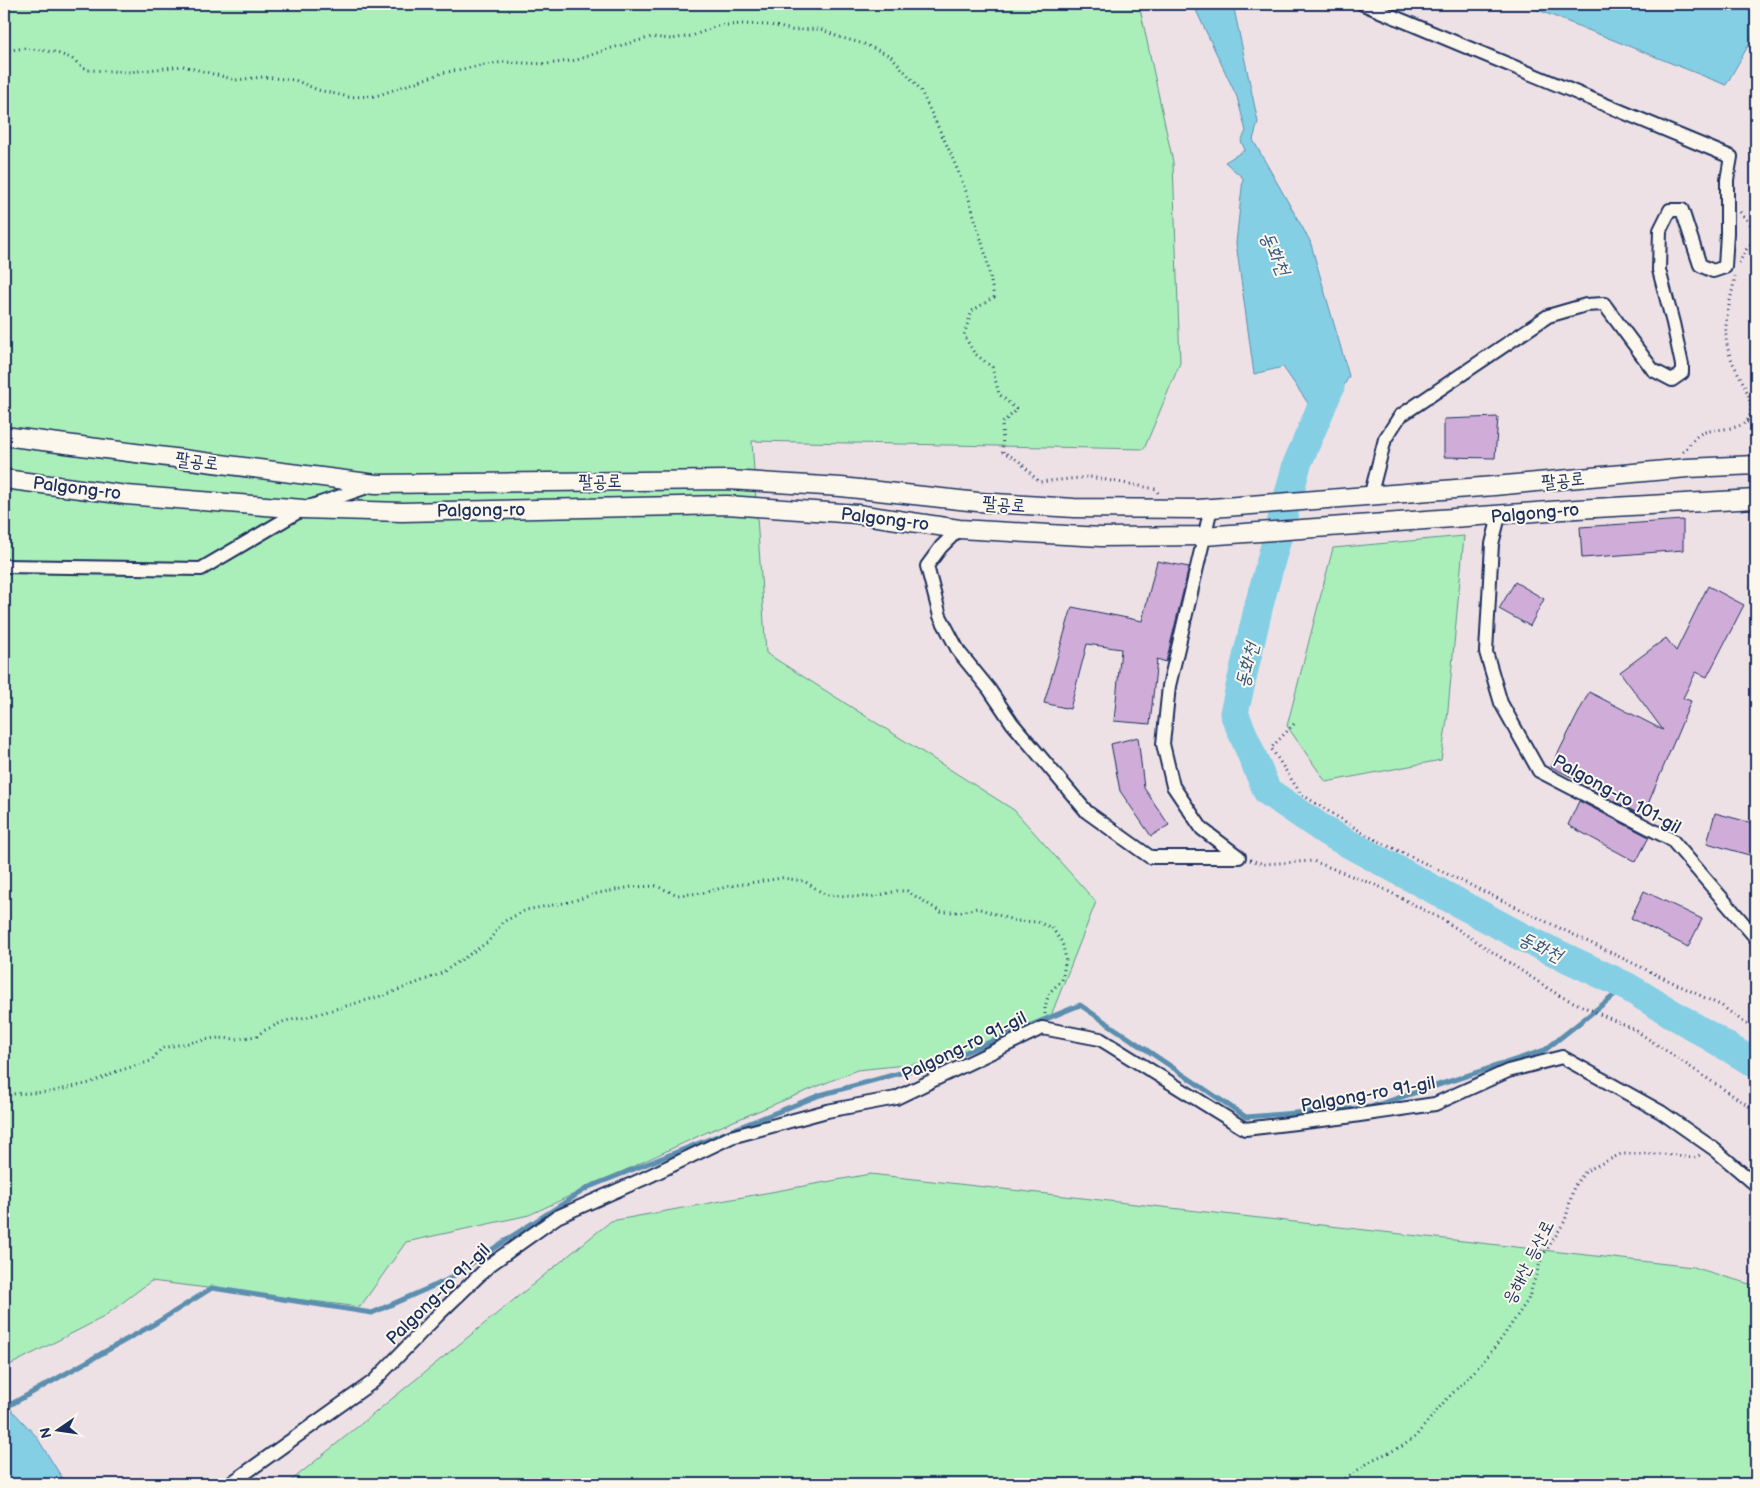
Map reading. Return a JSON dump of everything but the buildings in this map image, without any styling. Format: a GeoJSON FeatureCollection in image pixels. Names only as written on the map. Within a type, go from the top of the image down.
{"type":"FeatureCollection","features":[{"type":"Feature","properties":{"kind":"main road","name":"팔공로"},"geometry":{"type":"LineString","coordinates":[[4,436],[376,484],[728,480],[1074,508],[1212,508],[1672,469],[1756,465]]}},
{"type":"Feature","properties":{"kind":"main road","name":"Palgong-ro"},"geometry":{"type":"LineString","coordinates":[[4,479],[126,495],[303,509],[402,512],[727,505],[857,514],[959,529],[1101,536],[1205,535],[1578,509],[1756,499]]}},
{"type":"Feature","properties":{"kind":"street"},"geometry":{"type":"LineString","coordinates":[[1363,4],[1732,157],[1727,180],[1728,233],[1725,267],[1713,271],[1700,266],[1682,210],[1670,210],[1660,230],[1659,270],[1673,324],[1682,373],[1672,380],[1653,370],[1604,304],[1586,305],[1548,316],[1400,416],[1385,439],[1370,496]]}},
{"type":"Feature","properties":{"kind":"street"},"geometry":{"type":"LineString","coordinates":[[4,566],[201,570],[303,509],[376,484]]}},
{"type":"Feature","properties":{"kind":"street"},"geometry":{"type":"LineString","coordinates":[[1212,508],[1169,686],[1163,744],[1173,786],[1202,829],[1239,857]]}},
{"type":"Feature","properties":{"kind":"street","name":"Palgong-ro 101-gil"},"geometry":{"type":"LineString","coordinates":[[1499,516],[1492,544],[1486,652],[1501,703],[1539,771],[1672,840],[1756,938]]}},
{"type":"Feature","properties":{"kind":"street","name":"Palgong-ro"},"geometry":{"type":"LineString","coordinates":[[959,529],[941,547],[927,566],[940,616],[959,652],[989,689],[1012,723],[1087,812],[1150,857],[1239,857]]}},
{"type":"Feature","properties":{"kind":"street","name":"Palgong-ro 91-gil"},"geometry":{"type":"LineString","coordinates":[[230,1484],[374,1381],[491,1264],[557,1217],[644,1179],[731,1137],[827,1111],[896,1098],[1042,1028],[1100,1039],[1245,1129],[1434,1104],[1508,1071],[1562,1057],[1661,1112],[1714,1149],[1756,1185]]}},
{"type":"Feature","properties":{"kind":"path"},"geometry":{"type":"LineString","coordinates":[[4,52],[25,48],[54,52],[72,58],[87,70],[130,72],[183,66],[236,80],[263,77],[295,80],[318,90],[349,97],[376,96],[442,74],[490,64],[504,62],[547,64],[577,60],[652,37],[671,39],[692,36],[717,26],[742,24],[770,25],[792,30],[820,30],[864,44],[891,56],[920,89],[951,154],[978,223],[994,297],[972,312],[964,335],[974,353],[992,367],[1000,394],[1016,410],[1002,423],[1003,452],[1018,460],[1039,482],[1090,477],[1156,490],[1159,496]]}},
{"type":"Feature","properties":{"kind":"path"},"geometry":{"type":"LineString","coordinates":[[1747,422],[1754,410],[1753,399],[1748,386],[1732,361],[1725,337],[1725,323],[1736,270],[1746,250],[1756,236]]}},
{"type":"Feature","properties":{"kind":"path"},"geometry":{"type":"LineString","coordinates":[[1672,469],[1682,454],[1700,434],[1756,421]]}},
{"type":"Feature","properties":{"kind":"path"},"geometry":{"type":"LineString","coordinates":[[1294,724],[1272,748],[1301,794],[1368,836],[1722,1006],[1756,1030]]}},
{"type":"Feature","properties":{"kind":"path"},"geometry":{"type":"LineString","coordinates":[[1239,857],[1264,864],[1313,861],[1380,887],[1445,921],[1560,996],[1636,1030],[1756,1111]]}},
{"type":"Feature","properties":{"kind":"path"},"geometry":{"type":"LineString","coordinates":[[4,1096],[50,1092],[90,1083],[118,1071],[150,1061],[162,1048],[215,1038],[236,1039],[257,1036],[263,1030],[286,1021],[385,996],[440,974],[488,942],[503,922],[526,910],[569,902],[599,892],[632,887],[656,886],[678,895],[702,894],[730,886],[782,878],[804,881],[826,895],[871,897],[896,891],[907,891],[942,912],[961,912],[977,908],[1016,921],[1038,922],[1052,928],[1062,942],[1066,959],[1062,980],[1049,993],[1045,1008]]}},
{"type":"Feature","properties":{"kind":"path","name":"응해산 등산로"},"geometry":{"type":"LineString","coordinates":[[1338,1484],[1374,1459],[1401,1447],[1414,1438],[1444,1402],[1482,1363],[1528,1300],[1542,1257],[1566,1220],[1574,1186],[1586,1171],[1621,1154],[1664,1154],[1693,1158],[1714,1149]]}},
{"type":"Feature","properties":{"kind":"green space"},"geometry":{"type":"Polygon","coordinates":[[[4,4],[1139,4],[1173,162],[1180,363],[1144,449],[752,441],[766,653],[1014,810],[1096,902],[1050,1018],[944,1061],[857,1070],[705,1133],[529,1215],[406,1242],[360,1307],[151,1281],[102,1318],[4,1368],[4,4]]]}},
{"type":"Feature","properties":{"kind":"green space"},"geometry":{"type":"Polygon","coordinates":[[[1464,536],[1447,720],[1441,760],[1326,782],[1287,726],[1333,548],[1464,536]]]}},
{"type":"Feature","properties":{"kind":"green space"},"geometry":{"type":"Polygon","coordinates":[[[870,1174],[1693,1267],[1756,1286],[1756,1484],[287,1484],[611,1221],[870,1174]]]}},
{"type":"Feature","properties":{"kind":"water"},"geometry":{"type":"Polygon","coordinates":[[[1193,4],[1233,4],[1258,122],[1253,140],[1310,241],[1349,376],[1323,425],[1283,367],[1254,374],[1236,243],[1243,178],[1225,162],[1245,150],[1241,141],[1246,131],[1237,97],[1193,4]]]}},
{"type":"Feature","properties":{"kind":"water"},"geometry":{"type":"Polygon","coordinates":[[[1523,4],[1756,4],[1756,32],[1726,85],[1523,4]]]}},
{"type":"Feature","properties":{"kind":"water"},"geometry":{"type":"Polygon","coordinates":[[[8,1406],[36,1436],[66,1484],[4,1484],[4,1407],[8,1406]]]}},
{"type":"Feature","properties":{"kind":"waterway","name":"동화천"},"geometry":{"type":"LineString","coordinates":[[1327,380],[1330,387],[1297,464],[1259,605],[1234,713],[1267,791],[1327,832],[1520,936],[1626,986],[1756,1064]]}},
{"type":"Feature","properties":{"kind":"waterway"},"geometry":{"type":"LineString","coordinates":[[8,1406],[156,1323],[212,1288],[372,1313],[447,1280],[589,1187],[820,1095],[944,1061],[1080,1005],[1246,1117],[1371,1107],[1545,1050],[1626,986]]}}]}
